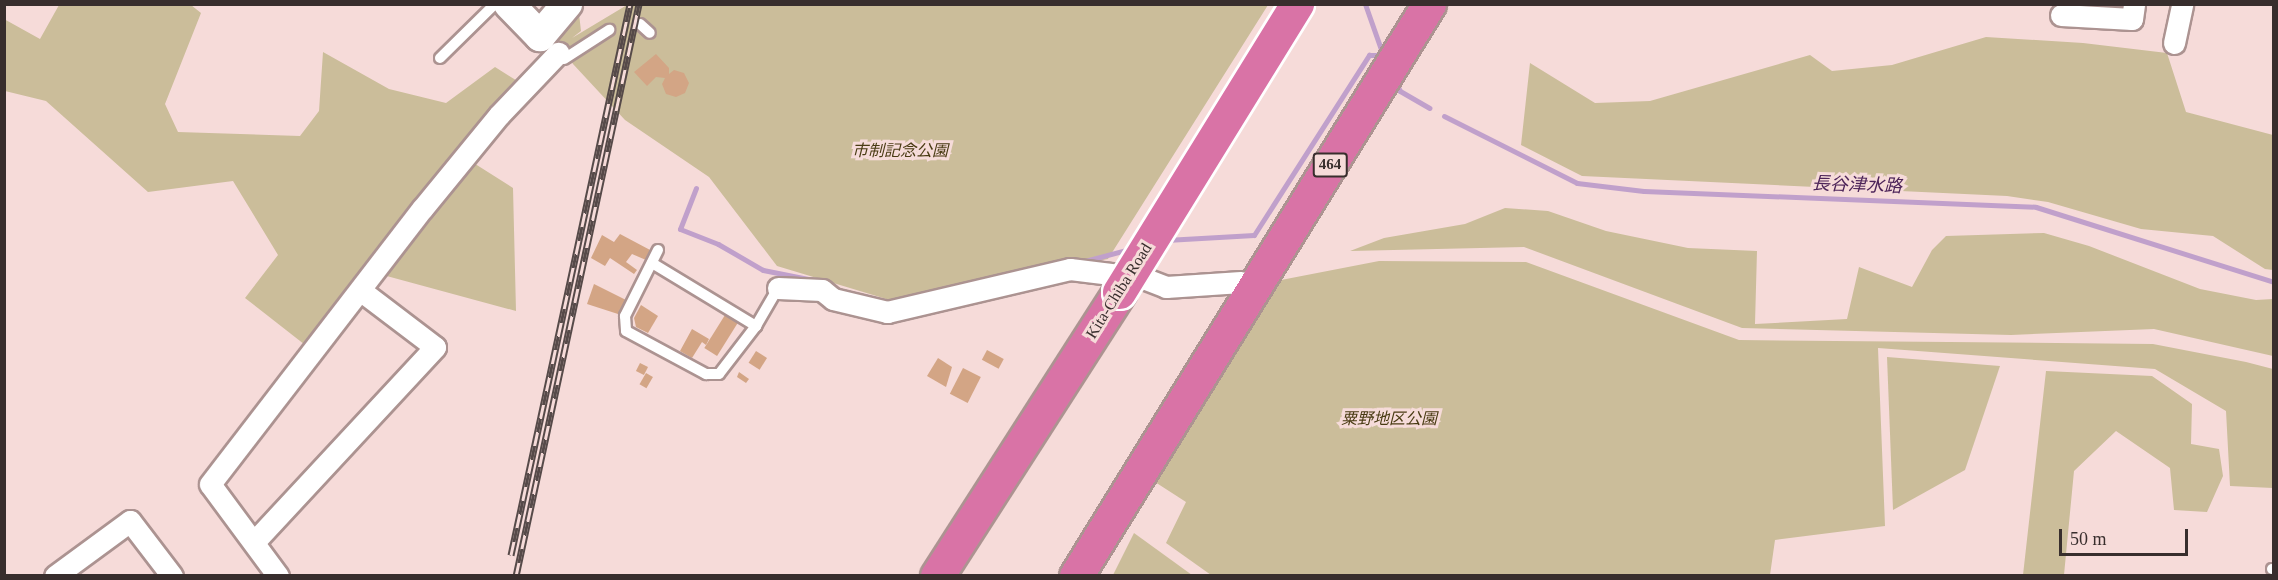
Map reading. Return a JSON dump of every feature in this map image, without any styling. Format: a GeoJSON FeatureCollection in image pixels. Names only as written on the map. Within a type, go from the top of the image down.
{"type":"FeatureCollection","features":[{"type":"Feature","properties":{"kind":"highway","name":"Kita-Chiba Road"},"geometry":{"type":"LineString","coordinates":[[937,576],[1119,292],[1297,4]]}},
{"type":"Feature","properties":{"kind":"highway","name":"464"},"geometry":{"type":"LineString","coordinates":[[1076,576],[1429,4]]}},
{"type":"Feature","properties":{"kind":"street"},"geometry":{"type":"LineString","coordinates":[[509,4],[554,49]]}},
{"type":"Feature","properties":{"kind":"street"},"geometry":{"type":"LineString","coordinates":[[279,576],[210,484],[360,290],[554,49],[567,4]]}},
{"type":"Feature","properties":{"kind":"street"},"geometry":{"type":"LineString","coordinates":[[2061,15],[2132,19],[2134,4]]}},
{"type":"Feature","properties":{"kind":"street"},"geometry":{"type":"LineString","coordinates":[[2174,44],[2182,4]]}},
{"type":"Feature","properties":{"kind":"street"},"geometry":{"type":"LineString","coordinates":[[778,288],[822,290],[833,298],[887,312],[1070,269],[1143,278],[1166,287],[1241,282]]}},
{"type":"Feature","properties":{"kind":"street"},"geometry":{"type":"LineString","coordinates":[[254,542],[435,347],[360,290]]}},
{"type":"Feature","properties":{"kind":"street"},"geometry":{"type":"LineString","coordinates":[[54,576],[130,521],[172,576]]}},
{"type":"Feature","properties":{"kind":"lane"},"geometry":{"type":"LineString","coordinates":[[440,58],[495,4]]}},
{"type":"Feature","properties":{"kind":"lane"},"geometry":{"type":"LineString","coordinates":[[640,24],[650,33]]}},
{"type":"Feature","properties":{"kind":"lane"},"geometry":{"type":"LineString","coordinates":[[554,49],[609,30]]}},
{"type":"Feature","properties":{"kind":"lane"},"geometry":{"type":"LineString","coordinates":[[658,250],[625,316],[626,331],[706,374],[719,374],[756,326],[778,288]]}},
{"type":"Feature","properties":{"kind":"lane"},"geometry":{"type":"LineString","coordinates":[[652,263],[756,326]]}},
{"type":"Feature","properties":{"kind":"green space"},"geometry":{"type":"Polygon","coordinates":[[[59,5],[191,5],[201,13],[165,104],[178,132],[300,136],[319,111],[323,52],[389,89],[446,103],[495,67],[519,82],[461,155],[513,188],[516,311],[383,275],[309,348],[245,298],[278,255],[233,181],[148,192],[46,101],[5,91],[4,19],[40,39],[59,5]]]}},
{"type":"Feature","properties":{"kind":"green space","name":"市制記念公園"},"geometry":{"type":"Polygon","coordinates":[[[578,5],[581,31],[572,38],[627,5],[1268,5],[1108,259],[893,301],[777,266],[709,177],[625,120],[573,64],[557,38],[578,5]]]}},
{"type":"Feature","properties":{"kind":"green space"},"geometry":{"type":"Polygon","coordinates":[[[1986,37],[2083,43],[2167,53],[2186,112],[2273,135],[2273,270],[2265,269],[2213,236],[2141,229],[2048,202],[2007,196],[1582,176],[1521,145],[1530,63],[1595,103],[1650,101],[1810,55],[1832,71],[1892,65],[1986,37]]]}},
{"type":"Feature","properties":{"kind":"green space"},"geometry":{"type":"Polygon","coordinates":[[[1505,208],[1548,211],[1606,231],[1688,248],[1757,251],[1755,324],[1847,319],[1859,267],[1912,287],[1932,250],[1946,236],[2044,233],[2089,246],[2200,289],[2256,300],[2273,299],[2273,356],[2154,329],[2011,335],[1742,328],[1524,247],[1350,251],[1384,238],[1465,224],[1505,208]]]}},
{"type":"Feature","properties":{"kind":"green space","name":"粟野地区公園"},"geometry":{"type":"Polygon","coordinates":[[[1379,261],[1526,262],[1739,340],[2153,344],[2246,362],[2273,369],[2273,488],[2230,486],[2226,411],[2155,369],[1878,348],[1885,526],[1775,540],[1770,575],[1211,575],[1166,543],[1186,502],[1155,482],[1281,280],[1379,261]]]}},
{"type":"Feature","properties":{"kind":"green space"},"geometry":{"type":"Polygon","coordinates":[[[1887,357],[2000,366],[1965,470],[1893,510],[1887,357]]]}},
{"type":"Feature","properties":{"kind":"green space"},"geometry":{"type":"Polygon","coordinates":[[[2046,371],[2152,376],[2192,404],[2191,444],[2219,449],[2223,476],[2207,512],[2174,510],[2170,468],[2116,431],[2074,471],[2064,575],[2023,575],[2046,371]]]}},
{"type":"Feature","properties":{"kind":"green space"},"geometry":{"type":"Polygon","coordinates":[[[1134,533],[1192,575],[1113,575],[1134,533]]]}},
{"type":"Feature","properties":{"kind":"building"},"geometry":{"type":"Polygon","coordinates":[[[656,54],[669,68],[669,74],[674,70],[684,73],[689,83],[685,93],[676,97],[666,94],[662,84],[665,78],[656,77],[647,86],[634,72],[656,54]]]}},
{"type":"Feature","properties":{"kind":"building"},"geometry":{"type":"Polygon","coordinates":[[[620,234],[652,251],[646,260],[632,254],[626,262],[637,270],[634,274],[610,258],[605,266],[591,258],[602,235],[614,242],[620,234]]]}},
{"type":"Feature","properties":{"kind":"building"},"geometry":{"type":"Polygon","coordinates":[[[594,284],[626,300],[618,314],[587,304],[594,284]]]}},
{"type":"Feature","properties":{"kind":"building"},"geometry":{"type":"Polygon","coordinates":[[[641,305],[658,316],[648,333],[636,327],[634,318],[641,305]]]}},
{"type":"Feature","properties":{"kind":"building"},"geometry":{"type":"Polygon","coordinates":[[[725,315],[738,323],[717,356],[704,348],[725,315]]]}},
{"type":"Feature","properties":{"kind":"building"},"geometry":{"type":"Polygon","coordinates":[[[692,329],[709,339],[706,345],[702,342],[692,358],[680,351],[692,329]]]}},
{"type":"Feature","properties":{"kind":"building"},"geometry":{"type":"Polygon","coordinates":[[[987,350],[1004,359],[999,369],[982,360],[987,350]]]}},
{"type":"Feature","properties":{"kind":"building"},"geometry":{"type":"Polygon","coordinates":[[[756,351],[767,358],[760,370],[749,363],[756,351]]]}},
{"type":"Feature","properties":{"kind":"building"},"geometry":{"type":"Polygon","coordinates":[[[938,358],[952,367],[946,387],[927,376],[938,358]]]}},
{"type":"Feature","properties":{"kind":"building"},"geometry":{"type":"Polygon","coordinates":[[[640,363],[648,367],[644,375],[636,371],[640,363]]]}},
{"type":"Feature","properties":{"kind":"building"},"geometry":{"type":"Polygon","coordinates":[[[963,368],[981,377],[968,403],[950,394],[963,368]]]}},
{"type":"Feature","properties":{"kind":"building"},"geometry":{"type":"Polygon","coordinates":[[[739,372],[749,379],[746,383],[737,377],[739,372]]]}},
{"type":"Feature","properties":{"kind":"building"},"geometry":{"type":"Polygon","coordinates":[[[646,373],[653,377],[646,388],[640,384],[646,373]]]}},
{"type":"Feature","properties":{"kind":"waterway","name":"長谷津水路"},"geometry":{"type":"LineString","coordinates":[[1365,4],[1383,55]]}},
{"type":"Feature","properties":{"kind":"waterway"},"geometry":{"type":"LineString","coordinates":[[1166,240],[1254,235],[1369,55],[1383,55]]}},
{"type":"Feature","properties":{"kind":"waterway","name":"長谷津水路"},"geometry":{"type":"LineString","coordinates":[[1395,80],[1400,91],[1429,108]]}},
{"type":"Feature","properties":{"kind":"waterway","name":"長谷津水路"},"geometry":{"type":"LineString","coordinates":[[1444,116],[1577,183],[1644,191],[2036,207],[2274,282]]}},
{"type":"Feature","properties":{"kind":"waterway"},"geometry":{"type":"LineString","coordinates":[[696,188],[680,229],[718,244],[763,270],[813,280]]}},
{"type":"Feature","properties":{"kind":"waterway"},"geometry":{"type":"LineString","coordinates":[[1081,262],[1130,249]]}},
{"type":"Feature","properties":{"kind":"railway"},"geometry":{"type":"LineString","coordinates":[[511,555],[630,4]]}},
{"type":"Feature","properties":{"kind":"railway"},"geometry":{"type":"LineString","coordinates":[[516,576],[639,4]]}}]}
